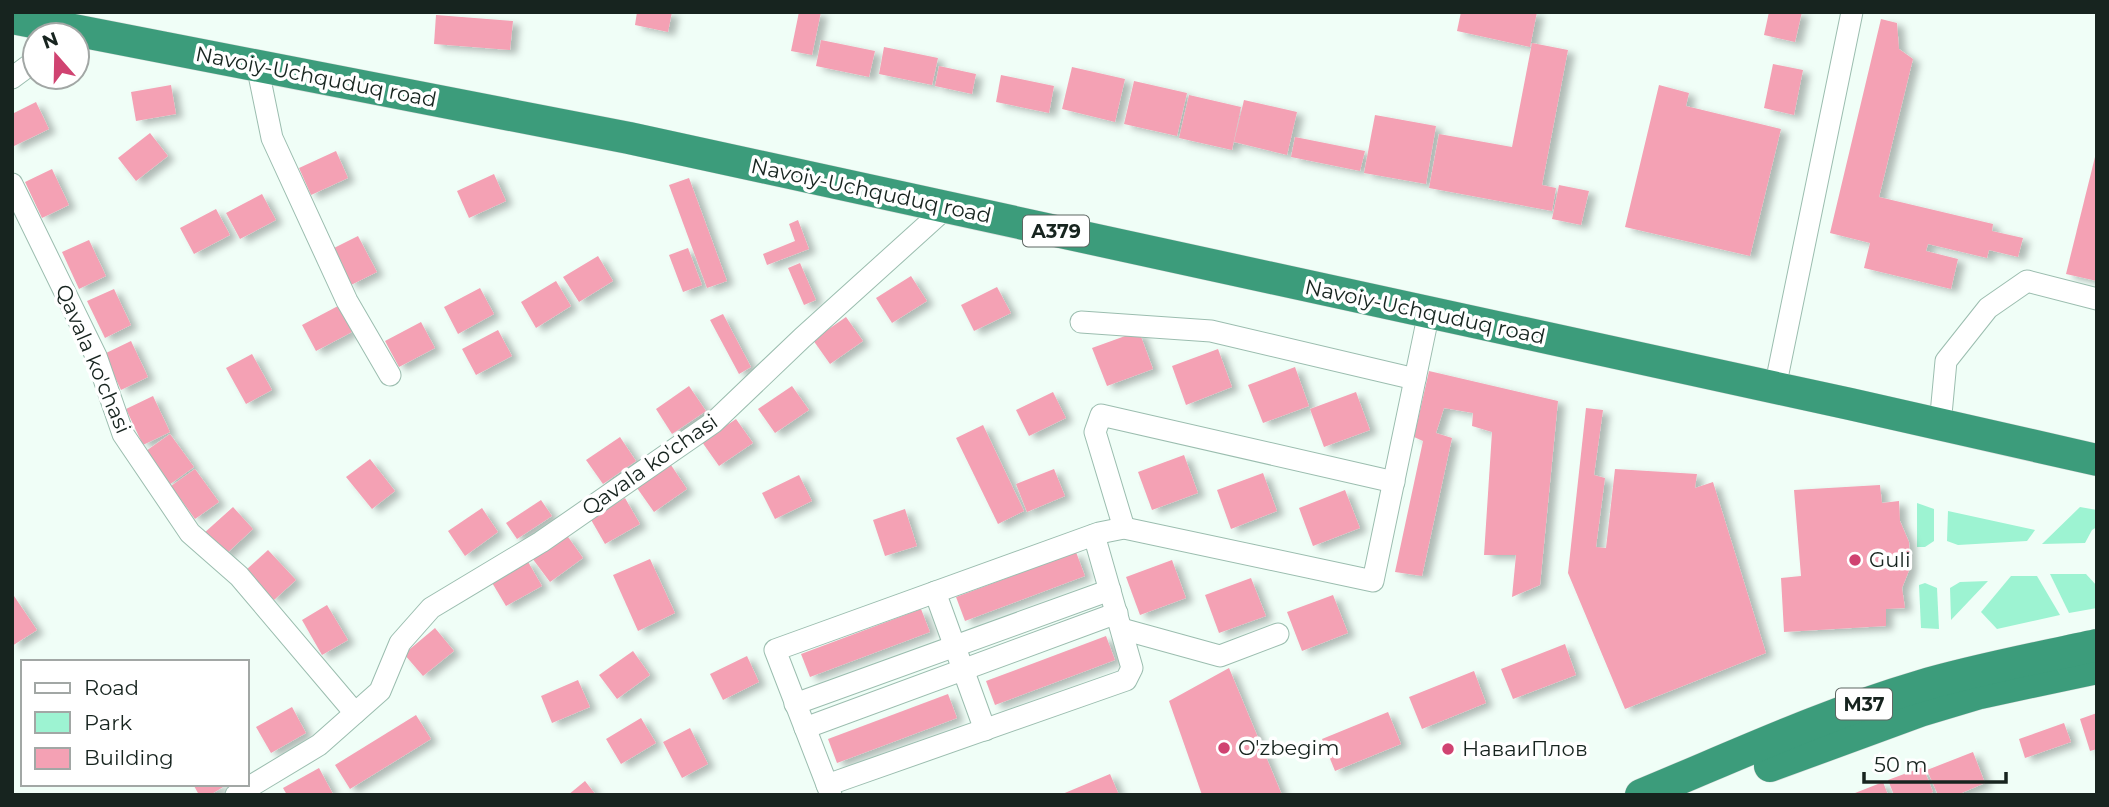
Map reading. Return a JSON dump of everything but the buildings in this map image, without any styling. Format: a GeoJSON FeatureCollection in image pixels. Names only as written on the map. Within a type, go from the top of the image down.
{"type":"FeatureCollection","features":[{"type":"Feature","properties":{"kind":"highway","name":"Navoiy-Uchquduq road"},"geometry":{"type":"LineString","coordinates":[[91,35],[629,138],[2097,460]]}},
{"type":"Feature","properties":{"kind":"highway","name":"M37"},"geometry":{"type":"LineString","coordinates":[[1642,795],[1861,705],[1960,676],[2097,645]]}},
{"type":"Feature","properties":{"kind":"highway","name":"M37"},"geometry":{"type":"LineString","coordinates":[[1697,795],[1830,742],[1920,711],[1980,694],[2097,668]]}},
{"type":"Feature","properties":{"kind":"street"},"geometry":{"type":"LineString","coordinates":[[1775,388],[1853,12]]}},
{"type":"Feature","properties":{"kind":"street"},"geometry":{"type":"LineString","coordinates":[[257,65],[272,138],[347,300],[390,375]]}},
{"type":"Feature","properties":{"kind":"street","name":"Qavala ko'chasi"},"geometry":{"type":"LineString","coordinates":[[12,184],[96,356],[123,433],[190,533],[239,576],[355,713]]}},
{"type":"Feature","properties":{"kind":"street","name":"Qavala ko'chasi"},"geometry":{"type":"LineString","coordinates":[[236,795],[319,745],[380,691],[400,643],[431,608],[541,542],[714,422],[947,207]]}},
{"type":"Feature","properties":{"kind":"street"},"geometry":{"type":"LineString","coordinates":[[1940,425],[1946,361],[1988,308],[2027,281],[2097,299]]}},
{"type":"Feature","properties":{"kind":"street"},"geometry":{"type":"LineString","coordinates":[[1094,535],[1132,668],[1126,680],[829,790],[775,650],[1094,535],[1124,528],[1373,581],[1429,312]]}},
{"type":"Feature","properties":{"kind":"street"},"geometry":{"type":"LineString","coordinates":[[1081,322],[1210,331],[1415,379]]}},
{"type":"Feature","properties":{"kind":"street"},"geometry":{"type":"LineString","coordinates":[[1124,528],[1095,432],[1101,415],[1394,482]]}},
{"type":"Feature","properties":{"kind":"street"},"geometry":{"type":"LineString","coordinates":[[795,704],[1110,590]]}},
{"type":"Feature","properties":{"kind":"street"},"geometry":{"type":"LineString","coordinates":[[935,592],[985,730]]}},
{"type":"Feature","properties":{"kind":"street"},"geometry":{"type":"LineString","coordinates":[[805,728],[964,670],[1119,622],[1220,656],[1278,634]]}},
{"type":"Feature","properties":{"kind":"green space"},"geometry":{"type":"Polygon","coordinates":[[[1917,503],[1934,509],[1934,541],[1925,547],[1917,547],[1917,503]]]}},
{"type":"Feature","properties":{"kind":"green space"},"geometry":{"type":"Polygon","coordinates":[[[2080,507],[2097,510],[2097,527],[2092,530],[2085,543],[2042,544],[2080,507]]]}},
{"type":"Feature","properties":{"kind":"green space"},"geometry":{"type":"Polygon","coordinates":[[[1948,511],[2035,530],[2027,541],[1958,545],[1947,541],[1948,511]]]}},
{"type":"Feature","properties":{"kind":"green space"},"geometry":{"type":"Polygon","coordinates":[[[2050,574],[2086,574],[2097,586],[2097,608],[2069,613],[2050,574]]]}},
{"type":"Feature","properties":{"kind":"green space"},"geometry":{"type":"Polygon","coordinates":[[[2011,576],[2037,576],[2060,615],[1997,629],[1981,612],[2011,576]]]}},
{"type":"Feature","properties":{"kind":"green space"},"geometry":{"type":"Polygon","coordinates":[[[1988,581],[1951,620],[1950,588],[1960,582],[1988,581]]]}},
{"type":"Feature","properties":{"kind":"green space"},"geometry":{"type":"Polygon","coordinates":[[[1925,583],[1937,588],[1939,629],[1921,628],[1919,585],[1925,583]]]}},
{"type":"Feature","properties":{"kind":"place","name":"Guli"},"geometry":{"type":"Point","coordinates":[1855,560]}},
{"type":"Feature","properties":{"kind":"place","name":"O'zbegim"},"geometry":{"type":"Point","coordinates":[1224,748]}},
{"type":"Feature","properties":{"kind":"place","name":"НаваиПлов"},"geometry":{"type":"Point","coordinates":[1448,749]}}]}
